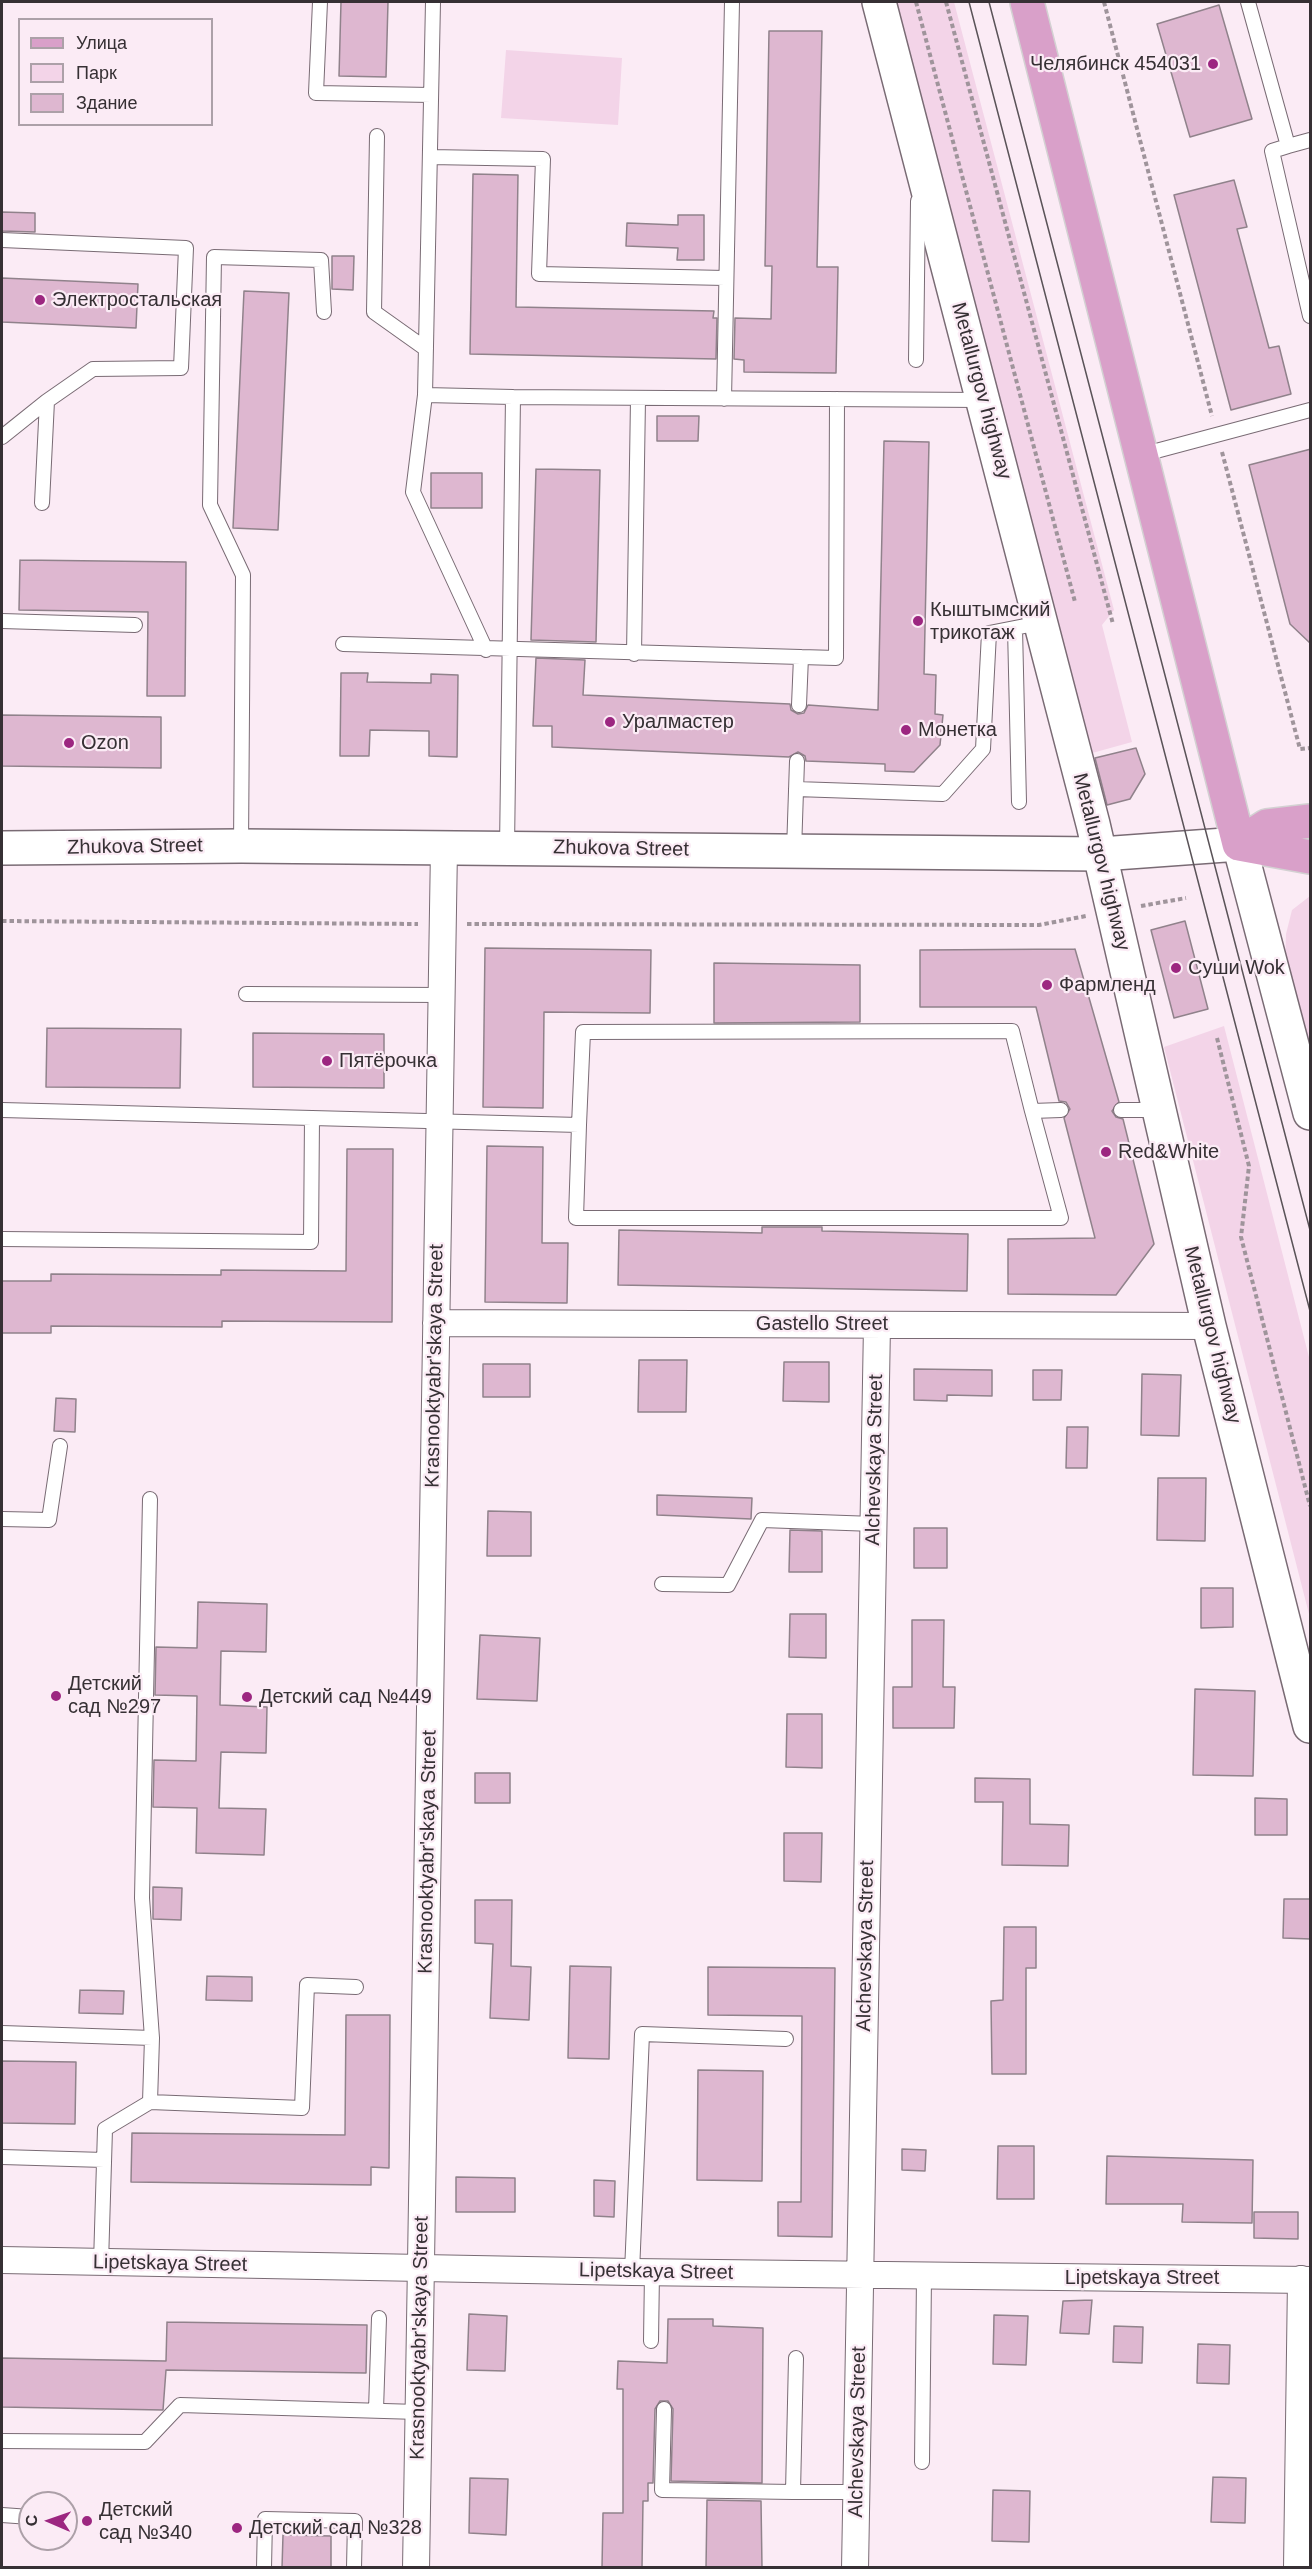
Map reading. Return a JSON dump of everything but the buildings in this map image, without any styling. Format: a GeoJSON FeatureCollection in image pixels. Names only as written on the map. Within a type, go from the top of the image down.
{"type":"FeatureCollection","features":[{"type":"Feature","properties":{"kind":"main road"},"geometry":{"type":"LineString","coordinates":[[1027,2],[1239,844]]}},
{"type":"Feature","properties":{"kind":"main road"},"geometry":{"type":"LineString","coordinates":[[1239,844],[1267,826],[1311,821]]}},
{"type":"Feature","properties":{"kind":"main road"},"geometry":{"type":"LineString","coordinates":[[1239,844],[1311,857]]}},
{"type":"Feature","properties":{"kind":"street","name":"Metallurgov highway"},"geometry":{"type":"LineString","coordinates":[[879,2],[983,400],[1028,625],[1101,854],[1209,1326],[1311,1726]]}},
{"type":"Feature","properties":{"kind":"street","name":"Zhukova Street"},"geometry":{"type":"LineString","coordinates":[[2,848],[241,846],[1101,854],[1239,844]]}},
{"type":"Feature","properties":{"kind":"street"},"geometry":{"type":"LineString","coordinates":[[1239,844],[1311,1113]]}},
{"type":"Feature","properties":{"kind":"street","name":"Krasnooktyabr'skaya Street"},"geometry":{"type":"LineString","coordinates":[[416,2568],[444,848]]}},
{"type":"Feature","properties":{"kind":"street","name":"Gastello Street"},"geometry":{"type":"LineString","coordinates":[[436,1323],[1209,1326]]}},
{"type":"Feature","properties":{"kind":"street","name":"Alchevskaya Street"},"geometry":{"type":"LineString","coordinates":[[855,2568],[877,1325]]}},
{"type":"Feature","properties":{"kind":"street","name":"Lipetskaya Street"},"geometry":{"type":"LineString","coordinates":[[2,2260],[421,2269],[1306,2279]]}},
{"type":"Feature","properties":{"kind":"street"},"geometry":{"type":"LineString","coordinates":[[1297,2568],[1306,2279]]}},
{"type":"Feature","properties":{"kind":"lane"},"geometry":{"type":"LineString","coordinates":[[320,2],[316,93],[431,95]]}},
{"type":"Feature","properties":{"kind":"lane"},"geometry":{"type":"LineString","coordinates":[[433,2],[425,395],[413,492],[486,650]]}},
{"type":"Feature","properties":{"kind":"lane"},"geometry":{"type":"LineString","coordinates":[[724,399],[732,2]]}},
{"type":"Feature","properties":{"kind":"lane"},"geometry":{"type":"LineString","coordinates":[[1248,2],[1288,146]]}},
{"type":"Feature","properties":{"kind":"lane"},"geometry":{"type":"LineString","coordinates":[[377,136],[374,312],[426,349]]}},
{"type":"Feature","properties":{"kind":"lane"},"geometry":{"type":"LineString","coordinates":[[1311,140],[1272,151],[1311,316]]}},
{"type":"Feature","properties":{"kind":"lane"},"geometry":{"type":"LineString","coordinates":[[916,360],[919,155]]}},
{"type":"Feature","properties":{"kind":"lane"},"geometry":{"type":"LineString","coordinates":[[430,157],[543,159],[539,274],[725,278]]}},
{"type":"Feature","properties":{"kind":"lane"},"geometry":{"type":"LineString","coordinates":[[2,240],[186,248],[181,369],[93,369],[47,401],[2,437]]}},
{"type":"Feature","properties":{"kind":"lane"},"geometry":{"type":"LineString","coordinates":[[241,846],[243,575],[210,505],[214,257],[321,260],[324,312]]}},
{"type":"Feature","properties":{"kind":"lane"},"geometry":{"type":"LineString","coordinates":[[425,395],[638,399],[983,400]]}},
{"type":"Feature","properties":{"kind":"lane"},"geometry":{"type":"LineString","coordinates":[[507,848],[513,397]]}},
{"type":"Feature","properties":{"kind":"lane"},"geometry":{"type":"LineString","coordinates":[[634,654],[638,399]]}},
{"type":"Feature","properties":{"kind":"lane"},"geometry":{"type":"LineString","coordinates":[[343,644],[509,651],[836,658],[837,399]]}},
{"type":"Feature","properties":{"kind":"lane"},"geometry":{"type":"LineString","coordinates":[[42,503],[47,401]]}},
{"type":"Feature","properties":{"kind":"lane"},"geometry":{"type":"LineString","coordinates":[[1141,455],[1311,410]]}},
{"type":"Feature","properties":{"kind":"lane"},"geometry":{"type":"LineString","coordinates":[[2,621],[135,625]]}},
{"type":"Feature","properties":{"kind":"lane"},"geometry":{"type":"LineString","coordinates":[[796,789],[943,794],[983,749],[989,633],[1028,625],[1019,802]]}},
{"type":"Feature","properties":{"kind":"lane"},"geometry":{"type":"LineString","coordinates":[[799,705],[801,657]]}},
{"type":"Feature","properties":{"kind":"lane"},"geometry":{"type":"LineString","coordinates":[[794,851],[797,761]]}},
{"type":"Feature","properties":{"kind":"lane"},"geometry":{"type":"LineString","coordinates":[[246,994],[442,995]]}},
{"type":"Feature","properties":{"kind":"lane"},"geometry":{"type":"LineString","coordinates":[[1012,1031],[1032,1111],[1061,1218],[576,1218],[583,1032],[1012,1031]]}},
{"type":"Feature","properties":{"kind":"lane"},"geometry":{"type":"LineString","coordinates":[[2,1110],[579,1125]]}},
{"type":"Feature","properties":{"kind":"lane"},"geometry":{"type":"LineString","coordinates":[[1032,1111],[1061,1110]]}},
{"type":"Feature","properties":{"kind":"lane"},"geometry":{"type":"LineString","coordinates":[[1121,1110],[1159,1110]]}},
{"type":"Feature","properties":{"kind":"lane"},"geometry":{"type":"LineString","coordinates":[[2,1239],[311,1242],[312,1118]]}},
{"type":"Feature","properties":{"kind":"lane"},"geometry":{"type":"LineString","coordinates":[[2,1519],[49,1520],[60,1446]]}},
{"type":"Feature","properties":{"kind":"lane"},"geometry":{"type":"LineString","coordinates":[[150,1499],[142,1898],[152,2038],[150,2102]]}},
{"type":"Feature","properties":{"kind":"lane"},"geometry":{"type":"LineString","coordinates":[[662,1584],[728,1585],[762,1520],[874,1524]]}},
{"type":"Feature","properties":{"kind":"lane"},"geometry":{"type":"LineString","coordinates":[[100,2263],[105,2129],[150,2102],[303,2108],[307,1985],[356,1987]]}},
{"type":"Feature","properties":{"kind":"lane"},"geometry":{"type":"LineString","coordinates":[[2,2033],[152,2038]]}},
{"type":"Feature","properties":{"kind":"lane"},"geometry":{"type":"LineString","coordinates":[[651,2341],[642,2272],[642,2034],[786,2039]]}},
{"type":"Feature","properties":{"kind":"lane"},"geometry":{"type":"LineString","coordinates":[[2,2157],[104,2160]]}},
{"type":"Feature","properties":{"kind":"lane"},"geometry":{"type":"LineString","coordinates":[[922,2462],[924,2276]]}},
{"type":"Feature","properties":{"kind":"lane"},"geometry":{"type":"LineString","coordinates":[[376,2410],[380,2318]]}},
{"type":"Feature","properties":{"kind":"lane"},"geometry":{"type":"LineString","coordinates":[[794,2492],[796,2358]]}},
{"type":"Feature","properties":{"kind":"lane"},"geometry":{"type":"LineString","coordinates":[[2,2441],[145,2442],[180,2405],[418,2412]]}},
{"type":"Feature","properties":{"kind":"lane"},"geometry":{"type":"LineString","coordinates":[[664,2409],[662,2490],[857,2492]]}},
{"type":"Feature","properties":{"kind":"lane"},"geometry":{"type":"LineString","coordinates":[[2,2515],[18,2516]]}},
{"type":"Feature","properties":{"kind":"lane"},"geometry":{"type":"LineString","coordinates":[[264,2568],[265,2519],[355,2521],[354,2568]]}},
{"type":"Feature","properties":{"kind":"path"},"geometry":{"type":"LineString","coordinates":[[916,2],[1075,602]]}},
{"type":"Feature","properties":{"kind":"path"},"geometry":{"type":"LineString","coordinates":[[946,2],[1113,624]]}},
{"type":"Feature","properties":{"kind":"path"},"geometry":{"type":"LineString","coordinates":[[1104,2],[1300,749],[1311,748]]}},
{"type":"Feature","properties":{"kind":"path"},"geometry":{"type":"LineString","coordinates":[[2,921],[1039,925],[1186,898]]}},
{"type":"Feature","properties":{"kind":"path"},"geometry":{"type":"LineString","coordinates":[[1217,1038],[1249,1166],[1241,1237],[1311,1506]]}},
{"type":"Feature","properties":{"kind":"green space"},"geometry":{"type":"Polygon","coordinates":[[[887,2],[954,2],[1114,610],[1102,625],[1132,742],[1085,755],[887,2]]]}},
{"type":"Feature","properties":{"kind":"green space"},"geometry":{"type":"Polygon","coordinates":[[[506,50],[622,58],[618,125],[501,118],[506,50]]]}},
{"type":"Feature","properties":{"kind":"green space"},"geometry":{"type":"Polygon","coordinates":[[[1310,896],[1310,1064],[1285,967],[1286,934],[1292,910],[1310,896]]]}},
{"type":"Feature","properties":{"kind":"green space"},"geometry":{"type":"Polygon","coordinates":[[[1224,1026],[1310,1361],[1310,1618],[1164,1047],[1224,1026]]]}},
{"type":"Feature","properties":{"kind":"tram line"},"geometry":{"type":"LineString","coordinates":[[969,2],[1310,1311]]}},
{"type":"Feature","properties":{"kind":"tram line"},"geometry":{"type":"LineString","coordinates":[[989,2],[1310,1230]]}},
{"type":"Feature","properties":{"kind":"place","name":"Челябинск 454031"},"geometry":{"type":"Point","coordinates":[1213,64]}},
{"type":"Feature","properties":{"kind":"place","name":"Электростальская"},"geometry":{"type":"Point","coordinates":[40,300]}},
{"type":"Feature","properties":{"kind":"place","name":"Кыштымский трикотаж"},"geometry":{"type":"Point","coordinates":[918,621]}},
{"type":"Feature","properties":{"kind":"place","name":"Уралмастер"},"geometry":{"type":"Point","coordinates":[610,722]}},
{"type":"Feature","properties":{"kind":"place","name":"Монетка"},"geometry":{"type":"Point","coordinates":[906,730]}},
{"type":"Feature","properties":{"kind":"place","name":"Ozon"},"geometry":{"type":"Point","coordinates":[69,743]}},
{"type":"Feature","properties":{"kind":"place","name":"Суши Wok"},"geometry":{"type":"Point","coordinates":[1176,968]}},
{"type":"Feature","properties":{"kind":"place","name":"Фармленд"},"geometry":{"type":"Point","coordinates":[1047,985]}},
{"type":"Feature","properties":{"kind":"place","name":"Пятёрочка"},"geometry":{"type":"Point","coordinates":[327,1061]}},
{"type":"Feature","properties":{"kind":"place","name":"Red&White"},"geometry":{"type":"Point","coordinates":[1106,1152]}},
{"type":"Feature","properties":{"kind":"place","name":"Детский сад №297"},"geometry":{"type":"Point","coordinates":[56,1696]}},
{"type":"Feature","properties":{"kind":"place","name":"Детский сад №449"},"geometry":{"type":"Point","coordinates":[247,1697]}},
{"type":"Feature","properties":{"kind":"place","name":"Детский сад №340"},"geometry":{"type":"Point","coordinates":[87,2521]}},
{"type":"Feature","properties":{"kind":"place","name":"Детский сад №328"},"geometry":{"type":"Point","coordinates":[237,2528]}}]}
